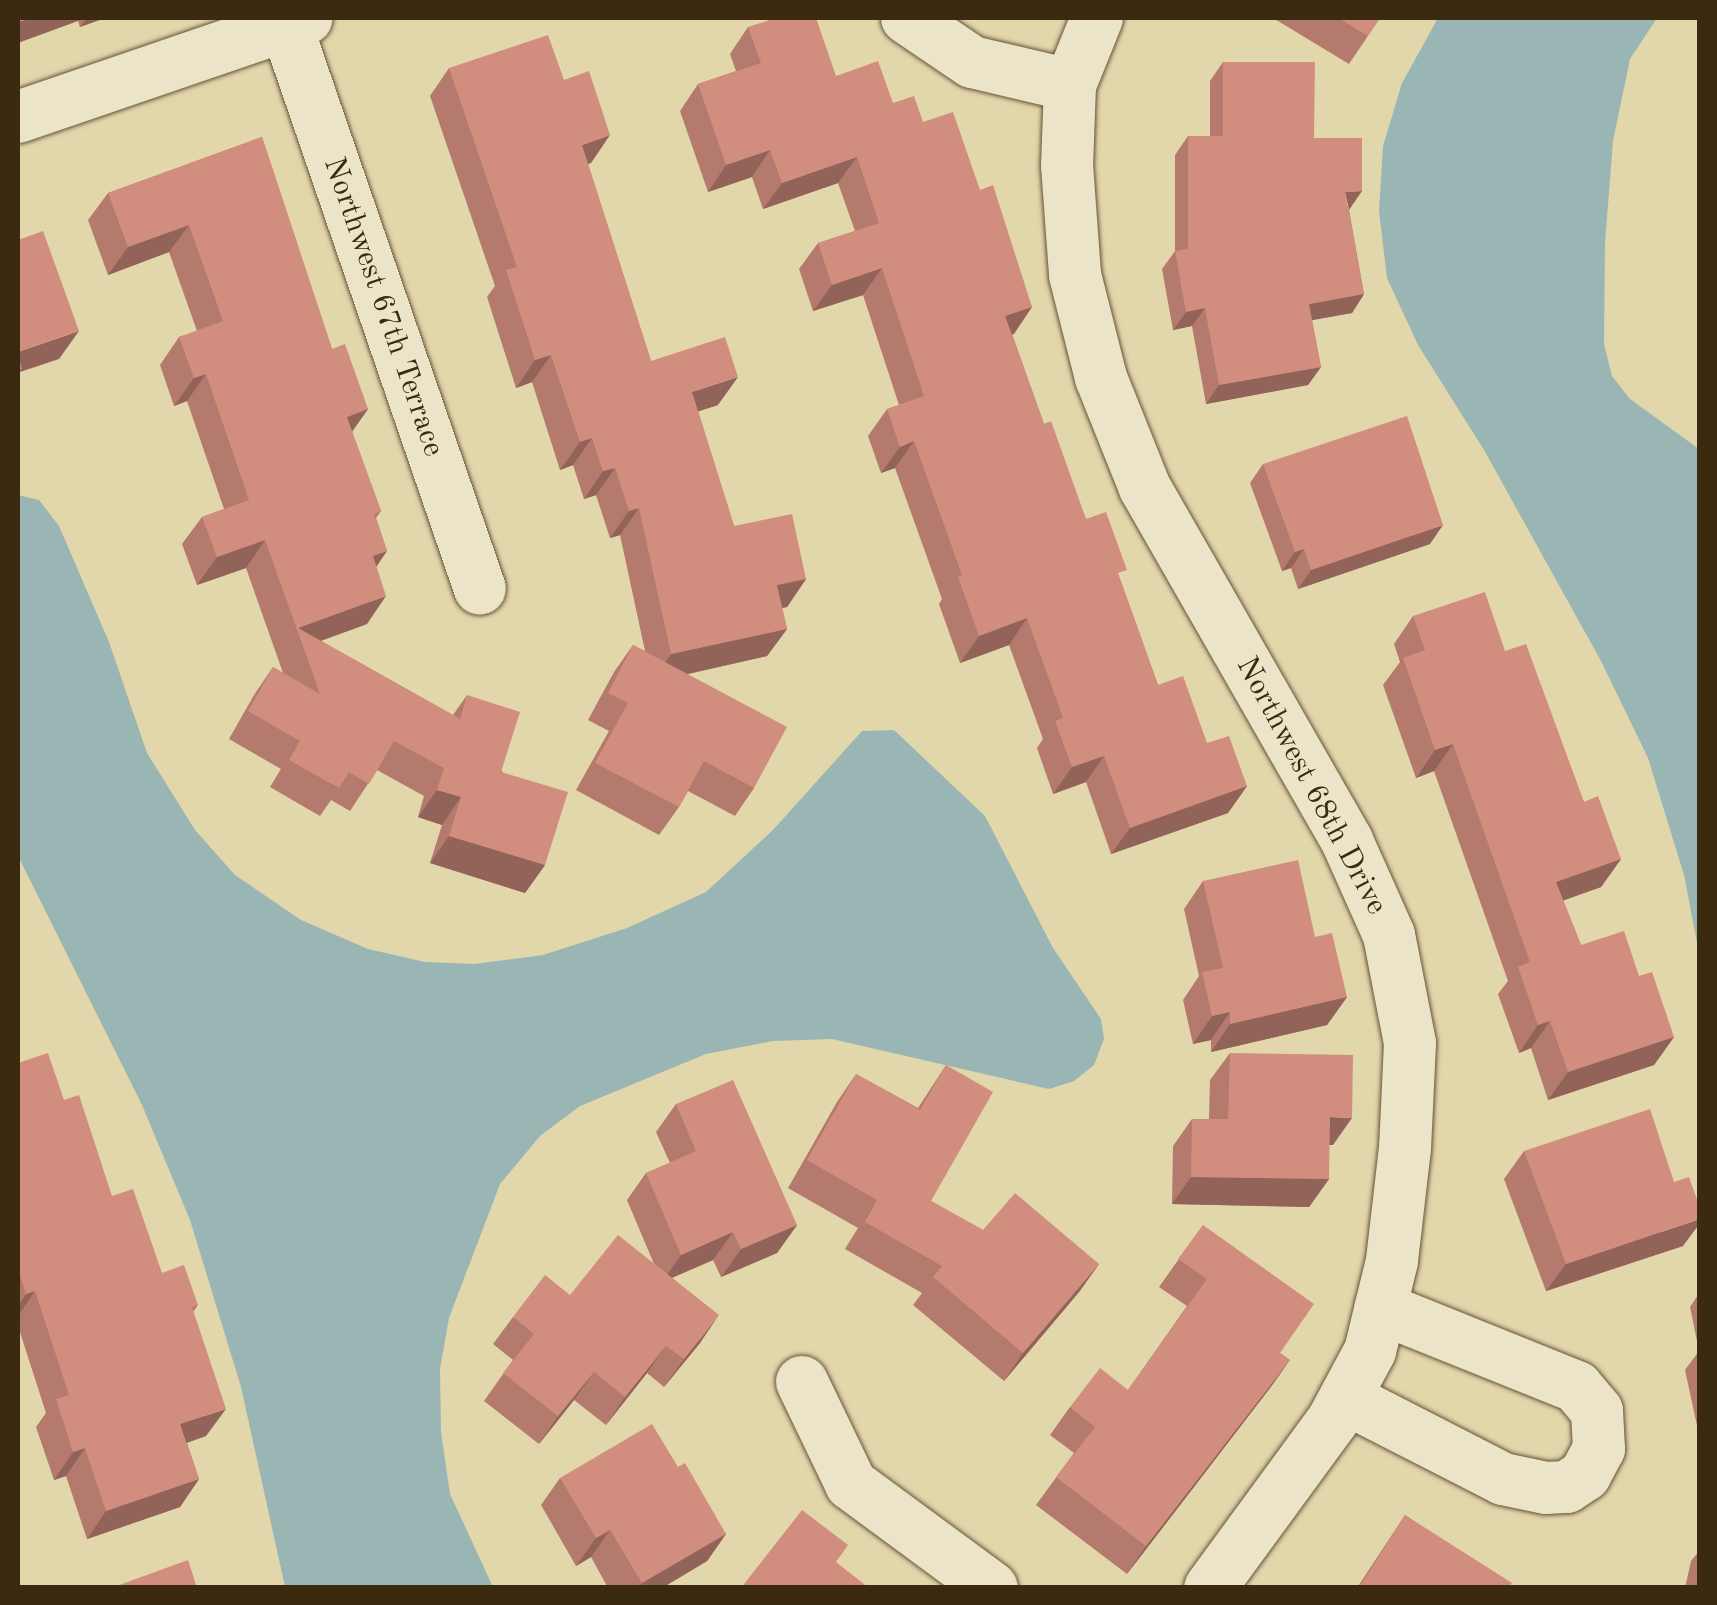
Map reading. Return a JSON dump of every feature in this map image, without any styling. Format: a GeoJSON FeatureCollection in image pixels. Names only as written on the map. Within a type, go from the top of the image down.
{"type":"FeatureCollection","features":[{"type":"Feature","properties":{"kind":"street"},"geometry":{"type":"LineString","coordinates":[[907,18],[972,62],[1070,85]]}},
{"type":"Feature","properties":{"kind":"street","name":"Northwest 68th Drive"},"geometry":{"type":"LineString","coordinates":[[1097,18],[1070,85],[1067,165],[1075,275],[1100,378],[1145,488],[1347,841],[1389,935],[1410,1044],[1405,1148],[1392,1261],[1370,1351],[1346,1398],[1210,1588]]}},
{"type":"Feature","properties":{"kind":"street"},"geometry":{"type":"LineString","coordinates":[[18,117],[296,21]]}},
{"type":"Feature","properties":{"kind":"street","name":"Northwest 67th Terrace"},"geometry":{"type":"LineString","coordinates":[[296,21],[480,589]]}},
{"type":"Feature","properties":{"kind":"street"},"geometry":{"type":"LineString","coordinates":[[1346,1398],[1502,1479],[1546,1488],[1568,1487],[1586,1475],[1599,1449],[1598,1411],[1577,1386],[1380,1308]]}},
{"type":"Feature","properties":{"kind":"street"},"geometry":{"type":"LineString","coordinates":[[802,1382],[851,1484],[992,1588]]}},
{"type":"Feature","properties":{"kind":"water"},"geometry":{"type":"Polygon","coordinates":[[[1438,18],[1657,18],[1630,59],[1613,141],[1605,243],[1604,344],[1612,376],[1630,399],[1699,449],[1699,953],[1684,875],[1648,758],[1601,661],[1484,450],[1418,345],[1387,278],[1379,211],[1383,146],[1402,83],[1438,18]]]}},
{"type":"Feature","properties":{"kind":"water"},"geometry":{"type":"Polygon","coordinates":[[[18,495],[39,500],[59,526],[109,642],[147,753],[195,830],[235,875],[301,920],[368,949],[425,962],[475,964],[543,955],[627,928],[706,892],[773,830],[862,731],[894,730],[985,816],[1053,948],[1101,1019],[1104,1039],[1094,1065],[1074,1081],[1049,1089],[832,1039],[773,1041],[706,1054],[580,1106],[540,1136],[500,1184],[449,1318],[440,1369],[441,1432],[450,1494],[493,1587],[285,1587],[241,1387],[190,1220],[142,1105],[18,856],[18,495]]]}},
{"type":"Feature","properties":{"kind":"building"},"geometry":{"type":"Polygon","coordinates":[[[776,18],[816,18],[836,76],[878,61],[893,103],[914,96],[923,122],[953,112],[980,190],[993,185],[1032,307],[1005,316],[1044,424],[1051,421],[1086,519],[1106,512],[1127,570],[1118,573],[1158,685],[1183,676],[1207,743],[1229,736],[1247,786],[1130,828],[1104,756],[1072,767],[1055,721],[1063,718],[1027,618],[979,636],[958,577],[962,575],[914,441],[900,447],[887,409],[924,396],[882,268],[832,285],[818,243],[879,223],[857,157],[782,183],[770,150],[726,165],[698,84],[761,63],[748,27],[776,18]]]}},
{"type":"Feature","properties":{"kind":"building"},"geometry":{"type":"Polygon","coordinates":[[[1338,18],[1380,18],[1368,36],[1338,18]]]}},
{"type":"Feature","properties":{"kind":"building"},"geometry":{"type":"Polygon","coordinates":[[[548,35],[564,80],[589,71],[610,135],[582,145],[651,361],[725,337],[738,377],[692,392],[734,526],[792,514],[806,579],[777,585],[787,629],[671,654],[639,508],[629,511],[615,468],[603,471],[592,438],[580,442],[551,355],[535,360],[506,270],[517,267],[449,68],[548,35]]]}},
{"type":"Feature","properties":{"kind":"building"},"geometry":{"type":"Polygon","coordinates":[[[1223,62],[1315,62],[1314,138],[1362,138],[1362,191],[1345,192],[1364,294],[1309,304],[1321,367],[1219,385],[1205,308],[1186,312],[1175,251],[1188,249],[1188,136],[1223,136],[1223,62]]]}},
{"type":"Feature","properties":{"kind":"building"},"geometry":{"type":"Polygon","coordinates":[[[262,137],[332,349],[345,344],[368,409],[347,417],[381,511],[374,514],[387,551],[373,556],[386,596],[298,628],[460,719],[467,695],[520,712],[501,772],[568,792],[545,865],[449,836],[461,797],[437,790],[444,768],[394,741],[369,784],[349,772],[339,788],[289,760],[300,741],[248,711],[273,667],[320,694],[265,540],[217,557],[202,517],[249,500],[206,374],[194,378],[179,337],[223,321],[189,225],[128,247],[108,193],[262,137]]]}},
{"type":"Feature","properties":{"kind":"building"},"geometry":{"type":"Polygon","coordinates":[[[43,231],[79,331],[18,352],[18,240],[43,231]]]}},
{"type":"Feature","properties":{"kind":"building"},"geometry":{"type":"Polygon","coordinates":[[[1407,416],[1443,525],[1311,570],[1304,549],[1295,552],[1263,464],[1407,416]]]}},
{"type":"Feature","properties":{"kind":"building"},"geometry":{"type":"Polygon","coordinates":[[[1485,592],[1505,651],[1526,644],[1584,802],[1598,796],[1621,859],[1556,882],[1581,945],[1624,931],[1639,976],[1652,972],[1674,1037],[1568,1072],[1550,1021],[1538,1025],[1518,967],[1530,962],[1453,744],[1435,750],[1403,658],[1425,650],[1413,616],[1485,592]]]}},
{"type":"Feature","properties":{"kind":"building"},"geometry":{"type":"Polygon","coordinates":[[[633,645],[787,727],[754,788],[704,761],[679,807],[595,763],[628,703],[608,693],[633,645]]]}},
{"type":"Feature","properties":{"kind":"building"},"geometry":{"type":"Polygon","coordinates":[[[1298,860],[1315,937],[1332,933],[1347,997],[1230,1024],[1230,1012],[1212,1016],[1202,972],[1223,968],[1203,881],[1298,860]]]}},
{"type":"Feature","properties":{"kind":"building"},"geometry":{"type":"Polygon","coordinates":[[[48,1053],[64,1100],[79,1095],[112,1196],[133,1189],[162,1273],[184,1265],[198,1305],[192,1307],[226,1409],[180,1424],[199,1479],[106,1511],[85,1448],[73,1452],[56,1399],[69,1395],[35,1291],[26,1294],[18,1270],[18,1063],[48,1053]]]}},
{"type":"Feature","properties":{"kind":"building"},"geometry":{"type":"Polygon","coordinates":[[[1230,1053],[1353,1055],[1352,1118],[1330,1117],[1329,1179],[1191,1177],[1192,1119],[1228,1119],[1230,1053]]]}},
{"type":"Feature","properties":{"kind":"building"},"geometry":{"type":"Polygon","coordinates":[[[946,1065],[993,1092],[931,1201],[983,1230],[1015,1193],[1099,1264],[1023,1353],[933,1277],[942,1266],[865,1222],[877,1200],[807,1160],[856,1074],[920,1110],[946,1065]]]}},
{"type":"Feature","properties":{"kind":"building"},"geometry":{"type":"Polygon","coordinates":[[[733,1080],[797,1225],[741,1249],[733,1232],[681,1255],[646,1173],[696,1151],[676,1104],[733,1080]]]}},
{"type":"Feature","properties":{"kind":"building"},"geometry":{"type":"Polygon","coordinates":[[[1650,1109],[1674,1182],[1689,1177],[1700,1219],[1566,1264],[1524,1151],[1650,1109]]]}},
{"type":"Feature","properties":{"kind":"building"},"geometry":{"type":"Polygon","coordinates":[[[1203,1225],[1314,1304],[1280,1353],[1290,1360],[1146,1546],[1056,1477],[1095,1427],[1070,1407],[1100,1368],[1128,1390],[1207,1279],[1178,1259],[1203,1225]]]}},
{"type":"Feature","properties":{"kind":"building"},"geometry":{"type":"Polygon","coordinates":[[[618,1235],[719,1315],[684,1359],[666,1346],[625,1397],[594,1372],[558,1416],[503,1373],[534,1334],[513,1317],[545,1275],[570,1295],[618,1235]]]}},
{"type":"Feature","properties":{"kind":"building"},"geometry":{"type":"Polygon","coordinates":[[[652,1424],[678,1467],[685,1463],[726,1534],[642,1583],[610,1530],[596,1538],[560,1478],[652,1424]]]}},
{"type":"Feature","properties":{"kind":"building"},"geometry":{"type":"Polygon","coordinates":[[[802,1510],[848,1545],[836,1562],[869,1588],[741,1588],[802,1510]]]}},
{"type":"Feature","properties":{"kind":"building"},"geometry":{"type":"Polygon","coordinates":[[[1405,1515],[1512,1583],[1509,1588],[1359,1588],[1405,1515]]]}},
{"type":"Feature","properties":{"kind":"building"},"geometry":{"type":"Polygon","coordinates":[[[188,1560],[197,1588],[111,1588],[188,1560]]]}}]}
